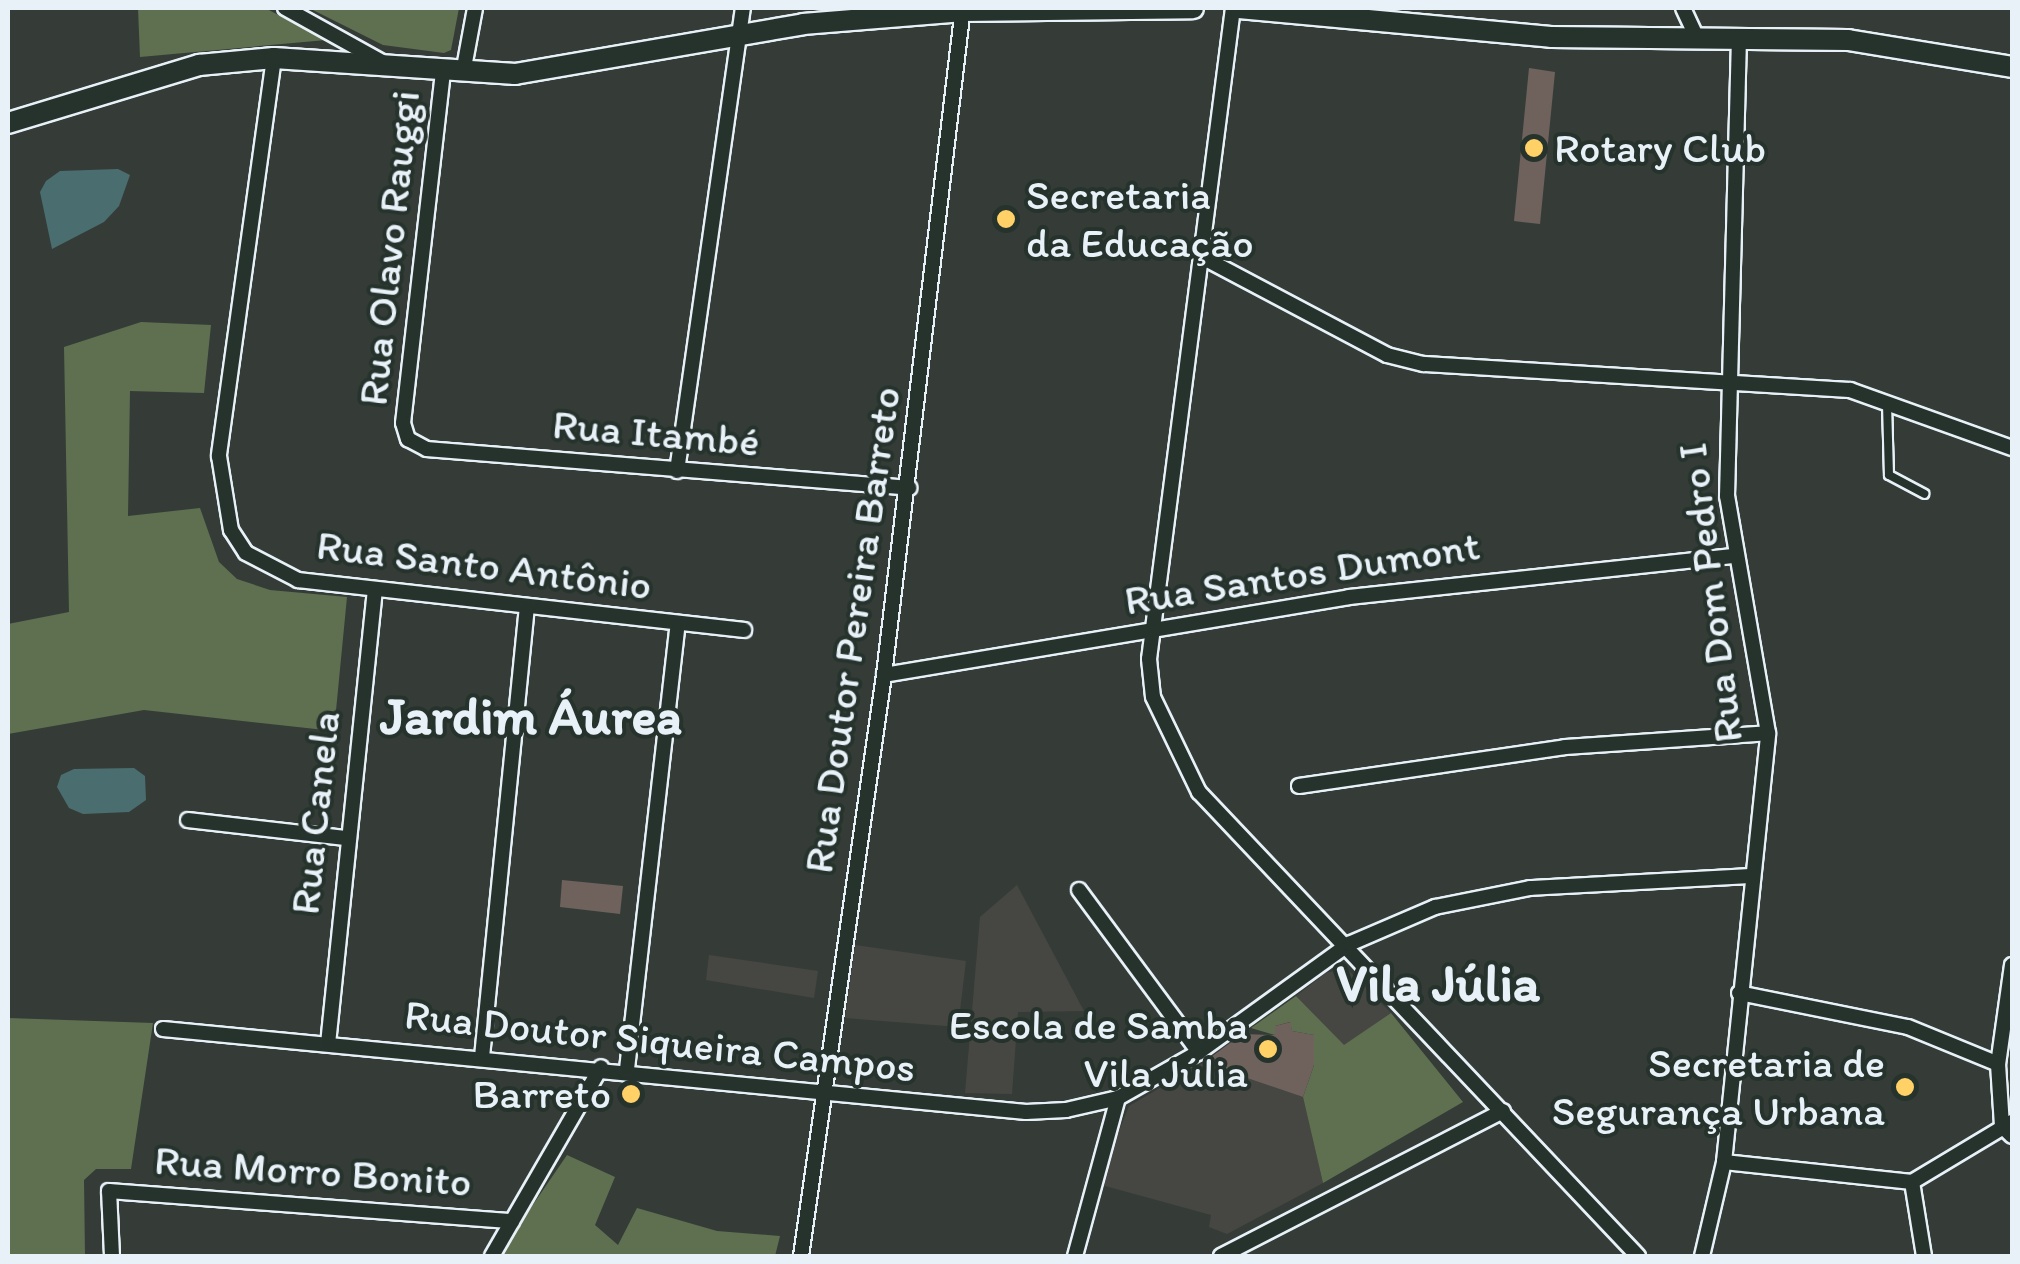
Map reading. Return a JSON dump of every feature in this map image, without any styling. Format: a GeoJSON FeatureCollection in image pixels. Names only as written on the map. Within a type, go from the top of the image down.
{"type":"FeatureCollection","features":[{"type":"Feature","properties":{"kind":"main road"},"geometry":{"type":"LineString","coordinates":[[8,123],[163,72],[274,58],[356,55],[389,66],[453,72],[554,70],[741,34],[963,9],[1194,8]]}},
{"type":"Feature","properties":{"kind":"main road"},"geometry":{"type":"LineString","coordinates":[[1236,8],[1551,37],[1696,36],[1864,42],[2012,67]]}},
{"type":"Feature","properties":{"kind":"street"},"geometry":{"type":"LineString","coordinates":[[285,8],[356,55]]}},
{"type":"Feature","properties":{"kind":"street","name":"Rua Olavo Rauggi"},"geometry":{"type":"LineString","coordinates":[[404,432],[453,72],[475,8]]}},
{"type":"Feature","properties":{"kind":"street"},"geometry":{"type":"LineString","coordinates":[[677,471],[743,8]]}},
{"type":"Feature","properties":{"kind":"street"},"geometry":{"type":"LineString","coordinates":[[1236,8],[1153,630],[1152,697],[1199,792],[1349,944],[1638,1256]]}},
{"type":"Feature","properties":{"kind":"street"},"geometry":{"type":"LineString","coordinates":[[1683,8],[1696,36]]}},
{"type":"Feature","properties":{"kind":"street","name":"Rua Doutor Pereira Barreto"},"geometry":{"type":"LineString","coordinates":[[801,1256],[909,488],[963,9]]}},
{"type":"Feature","properties":{"kind":"street","name":"Rua Dom Pedro I"},"geometry":{"type":"LineString","coordinates":[[1702,1256],[1724,1162],[1738,993],[1768,733],[1732,556],[1725,382],[1739,37]]}},
{"type":"Feature","properties":{"kind":"street","name":"Rua Santo Antônio"},"geometry":{"type":"LineString","coordinates":[[274,58],[219,456],[222,496],[231,530],[246,553],[273,571],[376,589],[744,630]]}},
{"type":"Feature","properties":{"kind":"street"},"geometry":{"type":"LineString","coordinates":[[1202,257],[1388,355],[1424,364],[1850,390],[1887,400],[2012,448]]}},
{"type":"Feature","properties":{"kind":"street","name":"Rua Itambé"},"geometry":{"type":"LineString","coordinates":[[404,432],[427,448],[909,488]]}},
{"type":"Feature","properties":{"kind":"street","name":"Rua Santos Dumont"},"geometry":{"type":"LineString","coordinates":[[884,675],[1449,583],[1732,556]]}},
{"type":"Feature","properties":{"kind":"street","name":"Rua Canela"},"geometry":{"type":"LineString","coordinates":[[328,1044],[346,838],[376,589]]}},
{"type":"Feature","properties":{"kind":"street"},"geometry":{"type":"LineString","coordinates":[[482,1057],[527,606]]}},
{"type":"Feature","properties":{"kind":"street"},"geometry":{"type":"LineString","coordinates":[[627,1069],[678,623]]}},
{"type":"Feature","properties":{"kind":"street"},"geometry":{"type":"LineString","coordinates":[[1300,786],[1565,747],[1768,733]]}},
{"type":"Feature","properties":{"kind":"street"},"geometry":{"type":"LineString","coordinates":[[188,820],[346,838]]}},
{"type":"Feature","properties":{"kind":"street","name":"Rua Doutor Siqueira Campos"},"geometry":{"type":"LineString","coordinates":[[162,1028],[627,1069],[1026,1112],[1118,1098],[1199,1052],[1349,944],[1476,896],[1752,876]]}},
{"type":"Feature","properties":{"kind":"street"},"geometry":{"type":"LineString","coordinates":[[1078,890],[1199,1052]]}},
{"type":"Feature","properties":{"kind":"street"},"geometry":{"type":"LineString","coordinates":[[1724,1162],[1912,1182],[2009,1128],[1998,1064],[2012,965]]}},
{"type":"Feature","properties":{"kind":"street"},"geometry":{"type":"LineString","coordinates":[[1738,993],[1908,1026],[1998,1064]]}},
{"type":"Feature","properties":{"kind":"street"},"geometry":{"type":"LineString","coordinates":[[492,1256],[601,1067]]}},
{"type":"Feature","properties":{"kind":"street"},"geometry":{"type":"LineString","coordinates":[[1075,1256],[1118,1098]]}},
{"type":"Feature","properties":{"kind":"street"},"geometry":{"type":"LineString","coordinates":[[1222,1256],[1504,1112]]}},
{"type":"Feature","properties":{"kind":"street"},"geometry":{"type":"LineString","coordinates":[[1912,1182],[1924,1256]]}},
{"type":"Feature","properties":{"kind":"street","name":"Rua Morro Bonito"},"geometry":{"type":"LineString","coordinates":[[112,1256],[109,1191],[512,1222]]}},
{"type":"Feature","properties":{"kind":"lane"},"geometry":{"type":"LineString","coordinates":[[1887,400],[1889,475],[1924,494]]}},
{"type":"Feature","properties":{"kind":"shaded area"},"geometry":{"type":"Polygon","coordinates":[[[1017,885],[1084,1011],[1018,1012],[1012,1094],[965,1093],[980,917],[1017,885]]]}},
{"type":"Feature","properties":{"kind":"shaded area"},"geometry":{"type":"Polygon","coordinates":[[[855,945],[966,961],[958,1027],[845,1018],[855,945]]]}},
{"type":"Feature","properties":{"kind":"shaded area"},"geometry":{"type":"Polygon","coordinates":[[[709,955],[818,971],[814,998],[706,980],[709,955]]]}},
{"type":"Feature","properties":{"kind":"shaded area"},"geometry":{"type":"Polygon","coordinates":[[[1346,968],[1391,1013],[1344,1046],[1296,996],[1326,973],[1346,968]]]}},
{"type":"Feature","properties":{"kind":"shaded area"},"geometry":{"type":"Polygon","coordinates":[[[1203,1063],[1303,1097],[1323,1183],[1227,1234],[1209,1227],[1211,1215],[1098,1184],[1129,1106],[1203,1063]]]}},
{"type":"Feature","properties":{"kind":"green space"},"geometry":{"type":"Polygon","coordinates":[[[138,8],[265,8],[326,40],[140,57],[138,8]]]}},
{"type":"Feature","properties":{"kind":"green space"},"geometry":{"type":"Polygon","coordinates":[[[309,8],[459,8],[451,50],[444,53],[383,45],[309,8]]]}},
{"type":"Feature","properties":{"kind":"green space"},"geometry":{"type":"Polygon","coordinates":[[[141,322],[211,325],[204,393],[130,391],[128,516],[200,508],[219,562],[237,579],[270,590],[347,597],[334,731],[144,710],[8,734],[8,624],[69,612],[64,347],[141,322]]]}},
{"type":"Feature","properties":{"kind":"green space"},"geometry":{"type":"Polygon","coordinates":[[[1296,996],[1344,1045],[1391,1013],[1463,1102],[1323,1183],[1303,1097],[1314,1065],[1314,1035],[1292,1031],[1290,1022],[1275,1026],[1275,1035],[1251,1028],[1296,996]]]}},
{"type":"Feature","properties":{"kind":"green space"},"geometry":{"type":"Polygon","coordinates":[[[8,1018],[153,1023],[131,1169],[96,1169],[84,1180],[85,1256],[8,1256],[8,1018]]]}},
{"type":"Feature","properties":{"kind":"green space"},"geometry":{"type":"Polygon","coordinates":[[[567,1155],[615,1177],[595,1225],[618,1245],[637,1208],[717,1231],[780,1236],[775,1256],[498,1256],[567,1155]]]}},
{"type":"Feature","properties":{"kind":"water"},"geometry":{"type":"Polygon","coordinates":[[[118,169],[130,175],[119,206],[104,222],[52,249],[40,192],[46,181],[60,171],[118,169]]]}},
{"type":"Feature","properties":{"kind":"water"},"geometry":{"type":"Polygon","coordinates":[[[134,768],[145,776],[146,800],[129,812],[83,814],[69,808],[57,787],[61,775],[74,769],[134,768]]]}},
{"type":"Feature","properties":{"kind":"building","name":"Rotary Club"},"geometry":{"type":"Polygon","coordinates":[[[1529,68],[1555,72],[1540,224],[1514,221],[1529,68]]]}},
{"type":"Feature","properties":{"kind":"building"},"geometry":{"type":"Polygon","coordinates":[[[562,880],[623,886],[620,914],[560,907],[562,880]]]}},
{"type":"Feature","properties":{"kind":"building","name":"Escola de Samba Vila Júlia"},"geometry":{"type":"Polygon","coordinates":[[[1291,1022],[1292,1031],[1314,1035],[1314,1065],[1303,1097],[1203,1063],[1242,1034],[1275,1035],[1275,1026],[1291,1022]]]}},
{"type":"Feature","properties":{"kind":"place","name":"Rotary Club"},"geometry":{"type":"Point","coordinates":[1534,148]}},
{"type":"Feature","properties":{"kind":"place","name":"Secretaria da Educação"},"geometry":{"type":"Point","coordinates":[1006,219]}},
{"type":"Feature","properties":{"kind":"place","name":"Escola de Samba Vila Júlia"},"geometry":{"type":"Point","coordinates":[1268,1049]}},
{"type":"Feature","properties":{"kind":"place","name":"Secretaria de Segurança Urbana"},"geometry":{"type":"Point","coordinates":[1905,1087]}},
{"type":"Feature","properties":{"kind":"place","name":"Barreto"},"geometry":{"type":"Point","coordinates":[631,1094]}},
{"type":"Feature","properties":{"kind":"district","name":"Jardim Áurea"},"geometry":{"type":"Point","coordinates":[531,717]}},
{"type":"Feature","properties":{"kind":"district","name":"Vila Júlia"},"geometry":{"type":"Point","coordinates":[1438,984]}}]}
